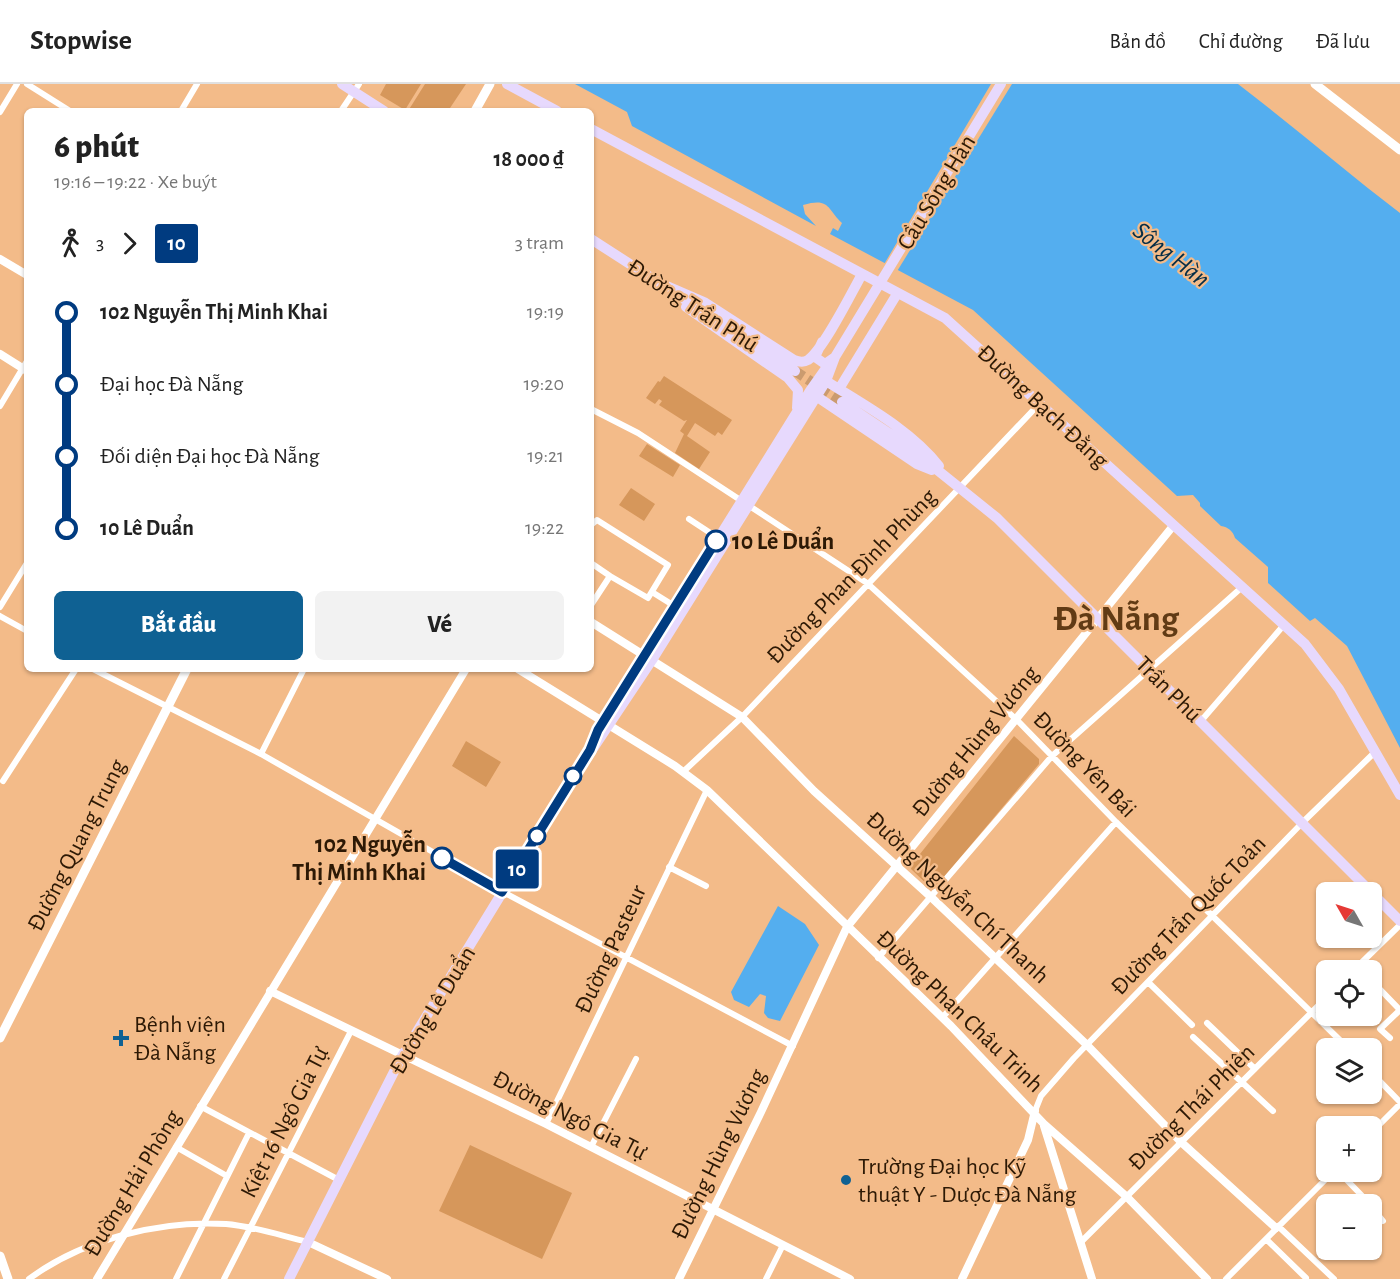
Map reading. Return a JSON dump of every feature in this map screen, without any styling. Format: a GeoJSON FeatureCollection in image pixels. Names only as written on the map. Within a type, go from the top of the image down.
{"type":"FeatureCollection","features":[{"type":"Feature","properties":{"kind":"main road"},"geometry":{"type":"LineString","coordinates":[[342,84],[356,88],[380,108]]}},
{"type":"Feature","properties":{"kind":"main road"},"geometry":{"type":"LineString","coordinates":[[477,108],[490,84]]}},
{"type":"Feature","properties":{"kind":"main road"},"geometry":{"type":"LineString","coordinates":[[507,84],[551,108]]}},
{"type":"Feature","properties":{"kind":"main road","name":"Cầu Sông Hàn"},"geometry":{"type":"LineString","coordinates":[[835,357],[1001,84]]}},
{"type":"Feature","properties":{"kind":"main road"},"geometry":{"type":"LineString","coordinates":[[1315,84],[1400,150]]}},
{"type":"Feature","properties":{"kind":"main road","name":"Đường Bạch Đằng"},"geometry":{"type":"LineString","coordinates":[[594,131],[861,276],[945,318],[1041,402],[1320,661],[1400,795]]}},
{"type":"Feature","properties":{"kind":"main road","name":"Đường Trần Phú"},"geometry":{"type":"LineString","coordinates":[[594,241],[795,371]]}},
{"type":"Feature","properties":{"kind":"main road"},"geometry":{"type":"LineString","coordinates":[[835,357],[825,364],[816,359],[816,352],[861,276]]}},
{"type":"Feature","properties":{"kind":"main road"},"geometry":{"type":"LineString","coordinates":[[660,283],[704,302],[794,360],[803,362],[809,359],[822,342]]}},
{"type":"Feature","properties":{"kind":"main road"},"geometry":{"type":"LineString","coordinates":[[660,283],[698,318],[795,384],[799,393],[800,414],[838,404]]}},
{"type":"Feature","properties":{"kind":"main road"},"geometry":{"type":"LineString","coordinates":[[839,389],[897,294]]}},
{"type":"Feature","properties":{"kind":"main road","name":"Đường Lê Duẩn"},"geometry":{"type":"LineString","coordinates":[[289,1279],[402,1056],[835,357]]}},
{"type":"Feature","properties":{"kind":"main road","name":"Đường Lê Duẩn"},"geometry":{"type":"LineString","coordinates":[[800,414],[826,381],[835,357]]}},
{"type":"Feature","properties":{"kind":"main road"},"geometry":{"type":"LineString","coordinates":[[826,381],[927,450],[949,478]]}},
{"type":"Feature","properties":{"kind":"main road","name":"Trần Phú"},"geometry":{"type":"LineString","coordinates":[[816,396],[838,404],[949,478],[1005,525],[1303,822],[1400,923]]}},
{"type":"Feature","properties":{"kind":"main road","name":"Đường Lê Duẩn"},"geometry":{"type":"LineString","coordinates":[[649,658],[676,607],[718,537],[744,505]]}},
{"type":"Feature","properties":{"kind":"main road","name":"Đường Quang Trung"},"geometry":{"type":"LineString","coordinates":[[0,1038],[185,672]]}},
{"type":"Feature","properties":{"kind":"main road"},"geometry":{"type":"LineString","coordinates":[[0,1256],[8,1279]]}},
{"type":"Feature","properties":{"kind":"street"},"geometry":{"type":"LineString","coordinates":[[0,112],[17,84]]}},
{"type":"Feature","properties":{"kind":"street"},"geometry":{"type":"LineString","coordinates":[[27,84],[65,108]]}},
{"type":"Feature","properties":{"kind":"street"},"geometry":{"type":"LineString","coordinates":[[183,108],[197,84]]}},
{"type":"Feature","properties":{"kind":"street"},"geometry":{"type":"LineString","coordinates":[[343,108],[356,88]]}},
{"type":"Feature","properties":{"kind":"street"},"geometry":{"type":"LineString","coordinates":[[0,259],[24,273]]}},
{"type":"Feature","properties":{"kind":"street"},"geometry":{"type":"LineString","coordinates":[[0,354],[24,365]]}},
{"type":"Feature","properties":{"kind":"street"},"geometry":{"type":"LineString","coordinates":[[0,406],[24,369]]}},
{"type":"Feature","properties":{"kind":"street","name":"Đường Phan Đình Phùng"},"geometry":{"type":"LineString","coordinates":[[684,771],[742,717],[1041,402]]}},
{"type":"Feature","properties":{"kind":"street","name":"Đường Yên Bái"},"geometry":{"type":"LineString","coordinates":[[594,411],[638,433],[744,505],[867,583],[1018,721],[1116,822],[1338,1038]]}},
{"type":"Feature","properties":{"kind":"street"},"geometry":{"type":"LineString","coordinates":[[689,519],[718,537]]}},
{"type":"Feature","properties":{"kind":"street"},"geometry":{"type":"LineString","coordinates":[[594,523],[668,565],[648,598],[594,565]]}},
{"type":"Feature","properties":{"kind":"street","name":"Đường Hùng Vương"},"geometry":{"type":"LineString","coordinates":[[679,1279],[793,1046],[848,927],[1018,721],[1173,526]]}},
{"type":"Feature","properties":{"kind":"street"},"geometry":{"type":"LineString","coordinates":[[0,607],[24,568]]}},
{"type":"Feature","properties":{"kind":"street"},"geometry":{"type":"LineString","coordinates":[[594,600],[610,576]]}},
{"type":"Feature","properties":{"kind":"street"},"geometry":{"type":"LineString","coordinates":[[878,958],[1052,756],[1241,588]]}},
{"type":"Feature","properties":{"kind":"street"},"geometry":{"type":"LineString","coordinates":[[652,592],[676,607]]}},
{"type":"Feature","properties":{"kind":"street"},"geometry":{"type":"LineString","coordinates":[[0,616],[24,629]]}},
{"type":"Feature","properties":{"kind":"street","name":"Đường Nguyễn Chí Thanh"},"geometry":{"type":"LineString","coordinates":[[594,624],[742,717],[814,791],[898,866],[1087,1045],[1181,1142],[1277,1227]]}},
{"type":"Feature","properties":{"kind":"street"},"geometry":{"type":"LineString","coordinates":[[1201,721],[1283,626]]}},
{"type":"Feature","properties":{"kind":"street"},"geometry":{"type":"LineString","coordinates":[[3,781],[74,672]]}},
{"type":"Feature","properties":{"kind":"street"},"geometry":{"type":"LineString","coordinates":[[99,672],[261,754],[502,892],[793,1046]]}},
{"type":"Feature","properties":{"kind":"street"},"geometry":{"type":"LineString","coordinates":[[261,754],[302,672]]}},
{"type":"Feature","properties":{"kind":"street","name":"Đường Hải Phòng"},"geometry":{"type":"LineString","coordinates":[[97,1279],[464,672]]}},
{"type":"Feature","properties":{"kind":"street","name":"Đường Phan Châu Trinh"},"geometry":{"type":"LineString","coordinates":[[526,672],[684,771],[707,790],[942,1018],[1035,1111],[1044,1124],[1127,1197],[1207,1279]]}},
{"type":"Feature","properties":{"kind":"street","name":"Đường Trần Quốc Toản"},"geometry":{"type":"LineString","coordinates":[[1035,1111],[1041,1096],[1087,1045],[1303,822],[1376,752]]}},
{"type":"Feature","properties":{"kind":"street","name":"Đường Pasteur"},"geometry":{"type":"LineString","coordinates":[[546,1124],[707,790]]}},
{"type":"Feature","properties":{"kind":"street"},"geometry":{"type":"LineString","coordinates":[[942,1018],[1116,822]]}},
{"type":"Feature","properties":{"kind":"street"},"geometry":{"type":"LineString","coordinates":[[669,867],[706,886]]}},
{"type":"Feature","properties":{"kind":"street"},"geometry":{"type":"LineString","coordinates":[[1366,960],[1400,923]]}},
{"type":"Feature","properties":{"kind":"street"},"geometry":{"type":"LineString","coordinates":[[1148,982],[1192,1025]]}},
{"type":"Feature","properties":{"kind":"street","name":"Đường Ngô Gia Tự"},"geometry":{"type":"LineString","coordinates":[[270,991],[546,1124],[782,1247],[850,1279]]}},
{"type":"Feature","properties":{"kind":"street"},"geometry":{"type":"LineString","coordinates":[[1382,991],[1400,1010],[1380,1029],[1390,1038]]}},
{"type":"Feature","properties":{"kind":"street","name":"Đường Thái Phiên"},"geometry":{"type":"LineString","coordinates":[[1081,1242],[1316,1007]]}},
{"type":"Feature","properties":{"kind":"street"},"geometry":{"type":"LineString","coordinates":[[1207,1023],[1255,1069]]}},
{"type":"Feature","properties":{"kind":"street","name":"Kiệt 16 Ngô Gia Tự"},"geometry":{"type":"LineString","coordinates":[[224,1279],[351,1031]]}},
{"type":"Feature","properties":{"kind":"street"},"geometry":{"type":"LineString","coordinates":[[1193,1037],[1240,1083],[1273,1111]]}},
{"type":"Feature","properties":{"kind":"street"},"geometry":{"type":"LineString","coordinates":[[591,1147],[636,1059]]}},
{"type":"Feature","properties":{"kind":"street"},"geometry":{"type":"LineString","coordinates":[[1382,1084],[1400,1103],[1382,1122]]}},
{"type":"Feature","properties":{"kind":"street","name":"Đường Hải Phòng"},"geometry":{"type":"LineString","coordinates":[[200,1106],[339,1180]]}},
{"type":"Feature","properties":{"kind":"street"},"geometry":{"type":"LineString","coordinates":[[962,1279],[1028,1140],[1035,1111]]}},
{"type":"Feature","properties":{"kind":"street"},"geometry":{"type":"LineString","coordinates":[[1044,1124],[1092,1279]]}},
{"type":"Feature","properties":{"kind":"street"},"geometry":{"type":"LineString","coordinates":[[176,1279],[249,1133]]}},
{"type":"Feature","properties":{"kind":"street"},"geometry":{"type":"LineString","coordinates":[[1052,1148],[1064,1140]]}},
{"type":"Feature","properties":{"kind":"street"},"geometry":{"type":"LineString","coordinates":[[176,1147],[227,1176]]}},
{"type":"Feature","properties":{"kind":"street"},"geometry":{"type":"LineString","coordinates":[[1226,1279],[1323,1182]]}},
{"type":"Feature","properties":{"kind":"street"},"geometry":{"type":"LineString","coordinates":[[1348,1182],[1360,1194]]}},
{"type":"Feature","properties":{"kind":"street"},"geometry":{"type":"LineString","coordinates":[[29,1279],[70,1254],[122,1236],[163,1226],[204,1224],[229,1224],[308,1242],[387,1279]]}},
{"type":"Feature","properties":{"kind":"street"},"geometry":{"type":"LineString","coordinates":[[1277,1227],[1334,1279]]}},
{"type":"Feature","properties":{"kind":"street"},"geometry":{"type":"LineString","coordinates":[[1266,1239],[1306,1278]]}},
{"type":"Feature","properties":{"kind":"street"},"geometry":{"type":"LineString","coordinates":[[766,1279],[782,1247]]}},
{"type":"Feature","properties":{"kind":"shaded area"},"geometry":{"type":"Polygon","coordinates":[[[386,84],[421,84],[406,108],[402,108],[380,95],[386,84]]]}},
{"type":"Feature","properties":{"kind":"shaded area"},"geometry":{"type":"Polygon","coordinates":[[[425,84],[466,84],[450,108],[410,108],[425,84]]]}},
{"type":"Feature","properties":{"kind":"shaded area"},"geometry":{"type":"Polygon","coordinates":[[[664,376],[732,420],[722,435],[718,432],[715,436],[695,423],[687,436],[710,452],[699,469],[675,453],[684,434],[680,431],[687,420],[684,421],[659,405],[662,401],[659,399],[655,404],[646,398],[664,376]]]}},
{"type":"Feature","properties":{"kind":"shaded area"},"geometry":{"type":"Polygon","coordinates":[[[647,444],[680,465],[673,477],[639,456],[647,444]]]}},
{"type":"Feature","properties":{"kind":"shaded area"},"geometry":{"type":"Polygon","coordinates":[[[631,488],[655,504],[644,521],[619,505],[631,488]]]}},
{"type":"Feature","properties":{"kind":"shaded area"},"geometry":{"type":"Polygon","coordinates":[[[1014,736],[1039,759],[1039,764],[933,890],[911,869],[912,864],[1014,736]]]}},
{"type":"Feature","properties":{"kind":"shaded area"},"geometry":{"type":"Polygon","coordinates":[[[466,741],[501,762],[486,787],[452,766],[466,741]]]}},
{"type":"Feature","properties":{"kind":"shaded area"},"geometry":{"type":"Polygon","coordinates":[[[470,1145],[572,1193],[542,1259],[439,1211],[470,1145]]]}},
{"type":"Feature","properties":{"kind":"water","name":"Sông Hàn"},"geometry":{"type":"Polygon","coordinates":[[[575,84],[1238,84],[1400,213],[1400,748],[1347,646],[1315,618],[1310,621],[1268,583],[1268,567],[1235,538],[1230,530],[1221,526],[1200,506],[1193,495],[1177,496],[973,310],[830,234],[833,228],[838,231],[842,223],[823,203],[803,205],[805,214],[816,226],[632,126],[627,112],[575,84]]]}},
{"type":"Feature","properties":{"kind":"water"},"geometry":{"type":"Polygon","coordinates":[[[778,906],[805,924],[819,945],[780,1021],[768,1018],[764,1013],[766,996],[760,994],[749,1007],[734,1000],[731,992],[778,906]]]}},
{"type":"Feature","properties":{"kind":"pier"},"geometry":{"type":"Polygon","coordinates":[[[991,84],[1012,84],[896,273],[883,266],[991,84]]]}},
{"type":"Feature","properties":{"kind":"tunnel"},"geometry":{"type":"LineString","coordinates":[[795,371],[842,402]]}},
{"type":"Feature","properties":{"kind":"bus line","name":"10"},"geometry":{"type":"LineString","coordinates":[[442,858],[502,892],[590,750],[598,730],[716,541]]}},
{"type":"Feature","properties":{"kind":"place","name":"10 Lê Duẩn"},"geometry":{"type":"Point","coordinates":[716,541]}},
{"type":"Feature","properties":{"kind":"place","name":"102 Nguyễn Thị Minh Khai"},"geometry":{"type":"Point","coordinates":[442,858]}},
{"type":"Feature","properties":{"kind":"place","name":"Bệnh viện Đà Nẵng"},"geometry":{"type":"Point","coordinates":[121,1038]}},
{"type":"Feature","properties":{"kind":"place","name":"Trường Đại học Kỹ thuật Y - Dược Đà Nẵng"},"geometry":{"type":"Point","coordinates":[846,1180]}},
{"type":"Feature","properties":{"kind":"district","name":"Đà Nẵng"},"geometry":{"type":"Point","coordinates":[1116,617]}}]}
